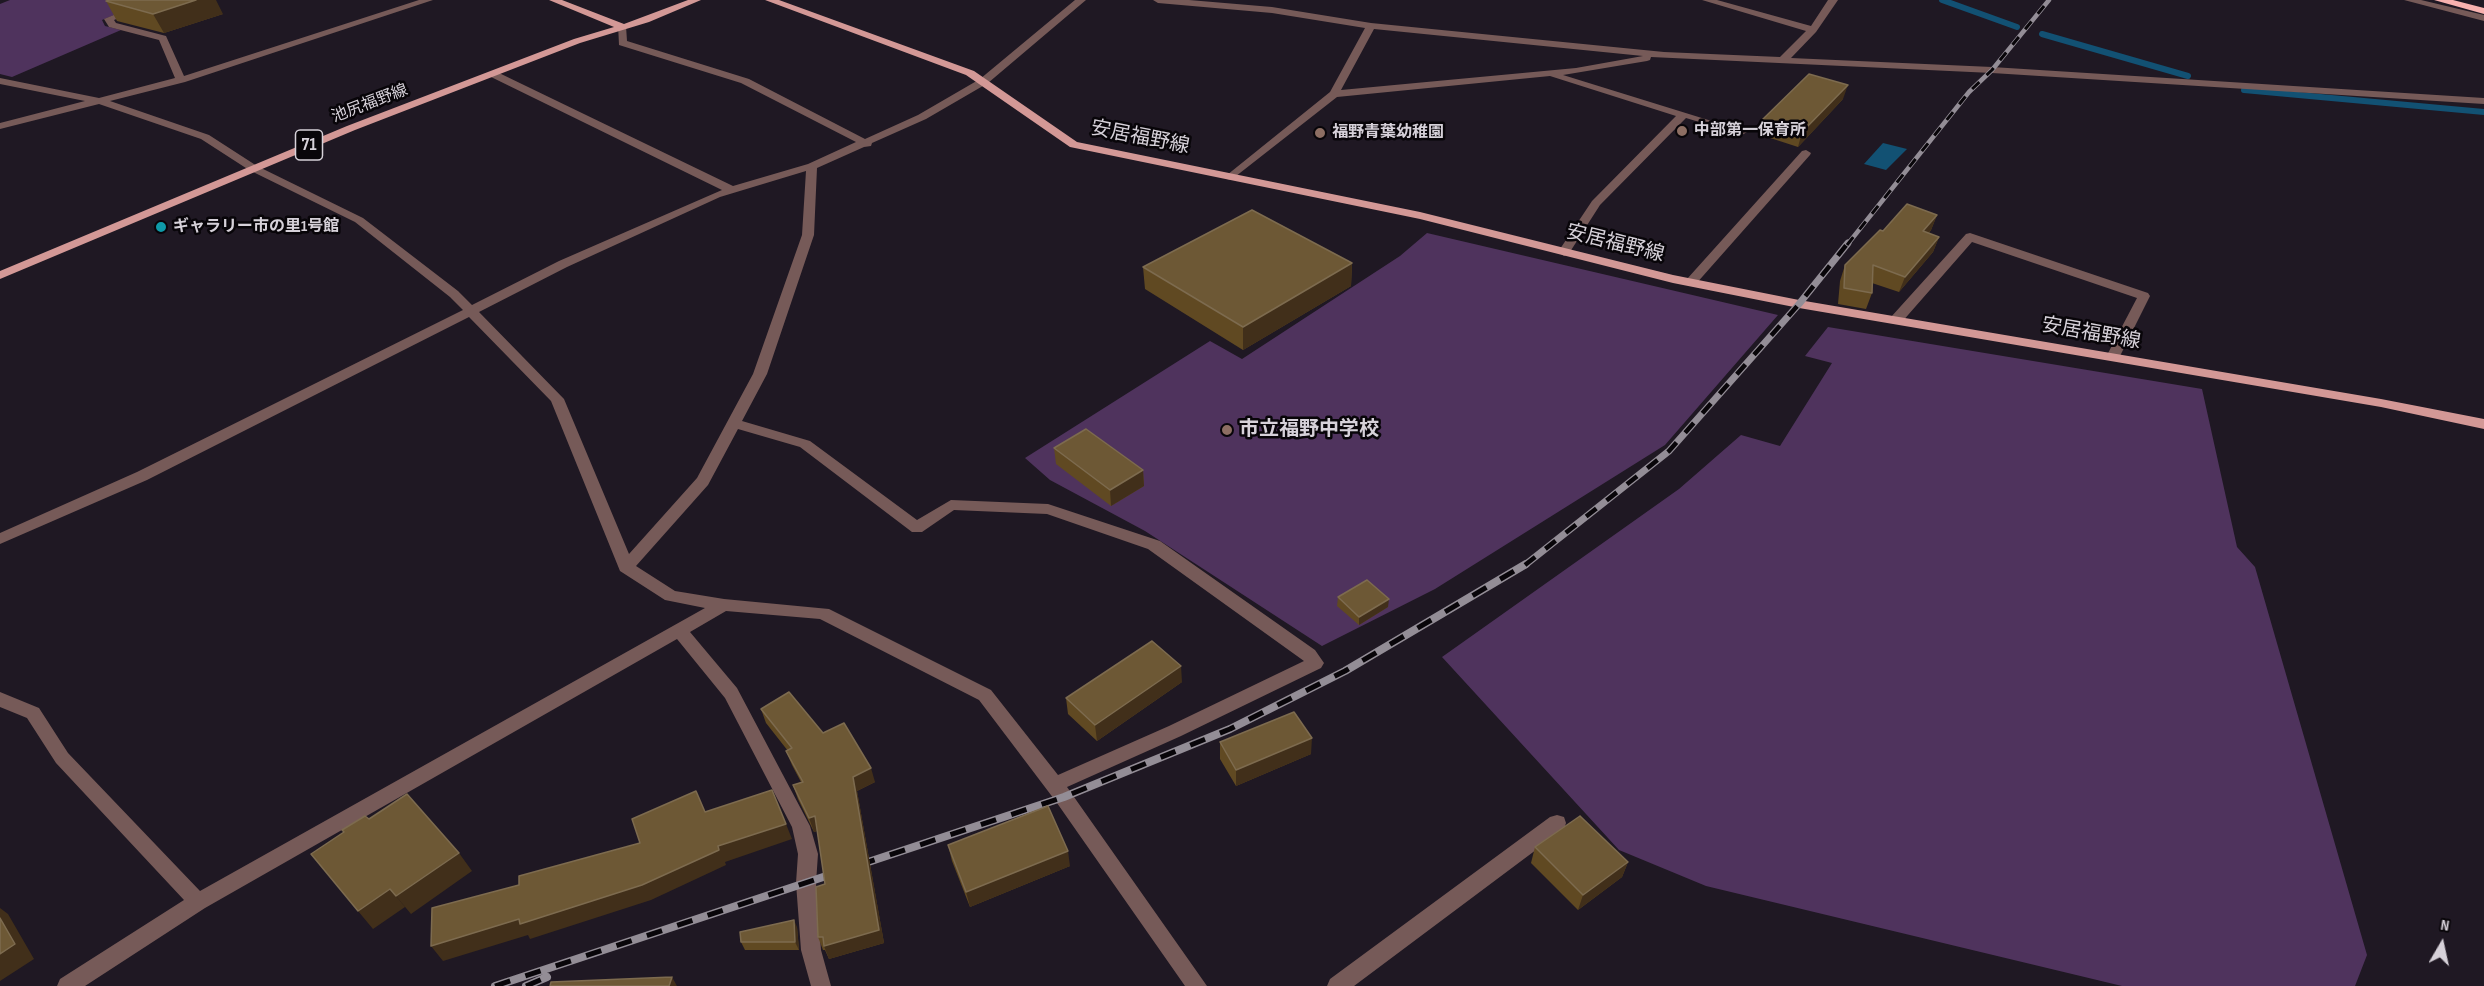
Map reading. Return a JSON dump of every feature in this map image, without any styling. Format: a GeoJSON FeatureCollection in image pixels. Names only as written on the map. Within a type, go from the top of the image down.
{"type":"FeatureCollection","features":[{"type":"Feature","properties":{"kind":"highway"},"geometry":{"type":"LineString","coordinates":[[2440,0],[2484,11]]}},
{"type":"Feature","properties":{"kind":"main road"},"geometry":{"type":"LineString","coordinates":[[554,0],[621,26]]}},
{"type":"Feature","properties":{"kind":"main road","name":"池尻福野線"},"geometry":{"type":"LineString","coordinates":[[0,275],[253,168],[493,74],[696,0]]}},
{"type":"Feature","properties":{"kind":"main road","name":"安居福野線"},"geometry":{"type":"LineString","coordinates":[[770,0],[969,73],[984,81],[1074,145],[1420,216],[1691,282],[1896,320],[2381,403],[2484,424]]}},
{"type":"Feature","properties":{"kind":"street"},"geometry":{"type":"LineString","coordinates":[[158,0],[109,19],[112,25],[163,38],[181,80]]}},
{"type":"Feature","properties":{"kind":"street"},"geometry":{"type":"LineString","coordinates":[[0,126],[181,80],[428,0]]}},
{"type":"Feature","properties":{"kind":"street"},"geometry":{"type":"LineString","coordinates":[[0,539],[142,476],[563,264],[732,190],[812,166],[867,144],[922,117],[984,81],[1081,0]]}},
{"type":"Feature","properties":{"kind":"street"},"geometry":{"type":"LineString","coordinates":[[1158,0],[1272,10],[1371,26],[1664,54],[1992,70],[2484,101]]}},
{"type":"Feature","properties":{"kind":"street"},"geometry":{"type":"LineString","coordinates":[[1272,10],[1277,0]]}},
{"type":"Feature","properties":{"kind":"street"},"geometry":{"type":"LineString","coordinates":[[1707,0],[1813,30]]}},
{"type":"Feature","properties":{"kind":"street"},"geometry":{"type":"LineString","coordinates":[[2409,0],[2484,18]]}},
{"type":"Feature","properties":{"kind":"street"},"geometry":{"type":"LineString","coordinates":[[1783,60],[1813,30],[1827,1]]}},
{"type":"Feature","properties":{"kind":"street"},"geometry":{"type":"LineString","coordinates":[[621,26],[622,43],[745,81],[867,144]]}},
{"type":"Feature","properties":{"kind":"street"},"geometry":{"type":"LineString","coordinates":[[1231,177],[1334,94],[1371,26]]}},
{"type":"Feature","properties":{"kind":"street"},"geometry":{"type":"LineString","coordinates":[[1334,94],[1576,71],[1664,54]]}},
{"type":"Feature","properties":{"kind":"street"},"geometry":{"type":"LineString","coordinates":[[1547,73],[1742,132]]}},
{"type":"Feature","properties":{"kind":"street"},"geometry":{"type":"LineString","coordinates":[[493,74],[732,190]]}},
{"type":"Feature","properties":{"kind":"street"},"geometry":{"type":"LineString","coordinates":[[0,81],[100,101],[205,137],[253,168],[359,220],[454,294],[557,399],[626,567],[671,596],[724,605],[823,613],[985,695],[1054,785],[1197,986]]}},
{"type":"Feature","properties":{"kind":"street"},"geometry":{"type":"LineString","coordinates":[[1564,252],[1596,203],[1683,115]]}},
{"type":"Feature","properties":{"kind":"street"},"geometry":{"type":"LineString","coordinates":[[1691,282],[1806,153]]}},
{"type":"Feature","properties":{"kind":"street"},"geometry":{"type":"LineString","coordinates":[[626,567],[703,481],[760,374],[808,235],[812,166]]}},
{"type":"Feature","properties":{"kind":"street"},"geometry":{"type":"LineString","coordinates":[[1896,320],[1970,237],[2144,296],[2113,357]]}},
{"type":"Feature","properties":{"kind":"street"},"geometry":{"type":"LineString","coordinates":[[734,423],[805,444],[917,528],[951,505],[1048,509],[1154,545],[1310,655],[1315,663],[1175,731],[1054,785]]}},
{"type":"Feature","properties":{"kind":"street"},"geometry":{"type":"LineString","coordinates":[[67,986],[198,902],[724,605]]}},
{"type":"Feature","properties":{"kind":"street"},"geometry":{"type":"LineString","coordinates":[[679,630],[731,693],[801,826],[808,854],[806,883],[811,950],[821,986]]}},
{"type":"Feature","properties":{"kind":"street"},"geometry":{"type":"LineString","coordinates":[[0,699],[33,712],[62,759],[198,902]]}},
{"type":"Feature","properties":{"kind":"street"},"geometry":{"type":"LineString","coordinates":[[1337,986],[1557,823]]}},
{"type":"Feature","properties":{"kind":"shaded area"},"geometry":{"type":"Polygon","coordinates":[[[10,0],[150,0],[102,20],[105,26],[121,30],[12,77],[0,74],[0,4],[10,0]]]}},
{"type":"Feature","properties":{"kind":"shaded area"},"geometry":{"type":"Polygon","coordinates":[[[1427,233],[1778,315],[1665,445],[1435,589],[1322,646],[1145,531],[1050,480],[1025,458],[1210,341],[1242,359],[1400,256],[1427,233]]]}},
{"type":"Feature","properties":{"kind":"shaded area"},"geometry":{"type":"Polygon","coordinates":[[[1828,327],[2202,389],[2237,547],[2255,567],[2367,955],[2355,986],[2122,986],[1706,886],[1619,850],[1442,657],[1679,489],[1741,435],[1780,446],[1832,363],[1805,356],[1828,327]]]}},
{"type":"Feature","properties":{"kind":"water"},"geometry":{"type":"Polygon","coordinates":[[[1883,143],[1907,149],[1886,170],[1864,164],[1883,143]]]}},
{"type":"Feature","properties":{"kind":"building"},"geometry":{"type":"Polygon","coordinates":[[[196,0],[153,14],[106,1],[196,0]]]}},
{"type":"Feature","properties":{"kind":"building"},"geometry":{"type":"Polygon","coordinates":[[[1809,74],[1848,85],[1802,132],[1762,120],[1809,74]]]}},
{"type":"Feature","properties":{"kind":"building"},"geometry":{"type":"Polygon","coordinates":[[[1907,204],[1937,215],[1923,231],[1939,237],[1905,277],[1873,265],[1872,293],[1844,288],[1845,265],[1880,230],[1883,231],[1907,204]]]}},
{"type":"Feature","properties":{"kind":"building"},"geometry":{"type":"Polygon","coordinates":[[[1252,210],[1352,263],[1243,327],[1143,267],[1252,210]]]}},
{"type":"Feature","properties":{"kind":"building"},"geometry":{"type":"Polygon","coordinates":[[[1086,429],[1143,470],[1110,490],[1054,448],[1086,429]]]}},
{"type":"Feature","properties":{"kind":"building"},"geometry":{"type":"Polygon","coordinates":[[[1367,580],[1389,599],[1359,617],[1338,597],[1367,580]]]}},
{"type":"Feature","properties":{"kind":"building"},"geometry":{"type":"Polygon","coordinates":[[[1152,641],[1181,666],[1095,725],[1066,698],[1152,641]]]}},
{"type":"Feature","properties":{"kind":"building"},"geometry":{"type":"Polygon","coordinates":[[[789,692],[823,733],[844,723],[871,768],[853,777],[879,930],[824,946],[823,937],[818,937],[816,887],[825,884],[815,816],[809,818],[793,785],[803,782],[786,751],[792,748],[761,709],[789,692]]]}},
{"type":"Feature","properties":{"kind":"building"},"geometry":{"type":"Polygon","coordinates":[[[1294,712],[1312,738],[1236,770],[1220,742],[1294,712]]]}},
{"type":"Feature","properties":{"kind":"building"},"geometry":{"type":"Polygon","coordinates":[[[772,790],[786,824],[718,846],[719,850],[642,885],[520,924],[519,919],[431,946],[432,908],[519,885],[519,876],[640,843],[632,819],[696,791],[705,812],[772,790]]]}},
{"type":"Feature","properties":{"kind":"building"},"geometry":{"type":"Polygon","coordinates":[[[407,794],[459,853],[396,896],[390,889],[358,911],[311,854],[344,832],[342,830],[365,816],[369,819],[407,794]]]}},
{"type":"Feature","properties":{"kind":"building"},"geometry":{"type":"Polygon","coordinates":[[[1048,806],[1068,851],[966,892],[948,845],[1048,806]]]}},
{"type":"Feature","properties":{"kind":"building"},"geometry":{"type":"Polygon","coordinates":[[[1580,816],[1628,862],[1583,895],[1535,847],[1580,816]]]}},
{"type":"Feature","properties":{"kind":"building"},"geometry":{"type":"Polygon","coordinates":[[[0,918],[15,944],[0,954],[0,918]]]}},
{"type":"Feature","properties":{"kind":"building"},"geometry":{"type":"Polygon","coordinates":[[[794,920],[795,942],[741,942],[740,932],[794,920]]]}},
{"type":"Feature","properties":{"kind":"building"},"geometry":{"type":"Polygon","coordinates":[[[672,977],[669,986],[550,986],[551,982],[672,977]]]}},
{"type":"Feature","properties":{"kind":"waterway"},"geometry":{"type":"LineString","coordinates":[[1942,0],[2017,27]]}},
{"type":"Feature","properties":{"kind":"waterway"},"geometry":{"type":"LineString","coordinates":[[2042,34],[2188,76]]}},
{"type":"Feature","properties":{"kind":"waterway"},"geometry":{"type":"LineString","coordinates":[[2244,90],[2484,112]]}},
{"type":"Feature","properties":{"kind":"railway"},"geometry":{"type":"LineString","coordinates":[[1847,245],[1969,92],[1992,70],[2049,0]]}},
{"type":"Feature","properties":{"kind":"railway"},"geometry":{"type":"LineString","coordinates":[[1525,565],[1669,451],[1799,304],[1848,243]]}},
{"type":"Feature","properties":{"kind":"railway"},"geometry":{"type":"LineString","coordinates":[[495,986],[1064,797],[1230,729],[1345,671],[1526,564]]}},
{"type":"Feature","properties":{"kind":"railway"},"geometry":{"type":"LineString","coordinates":[[526,986],[547,977]]}},
{"type":"Feature","properties":{"kind":"place","name":"中部第一保育所"},"geometry":{"type":"Point","coordinates":[1682,131]}},
{"type":"Feature","properties":{"kind":"place","name":"福野青葉幼稚園"},"geometry":{"type":"Point","coordinates":[1320,133]}},
{"type":"Feature","properties":{"kind":"place","name":"ギャラリー市の里1号館"},"geometry":{"type":"Point","coordinates":[161,227]}},
{"type":"Feature","properties":{"kind":"place","name":"市立福野中学校"},"geometry":{"type":"Point","coordinates":[1227,430]}}]}
